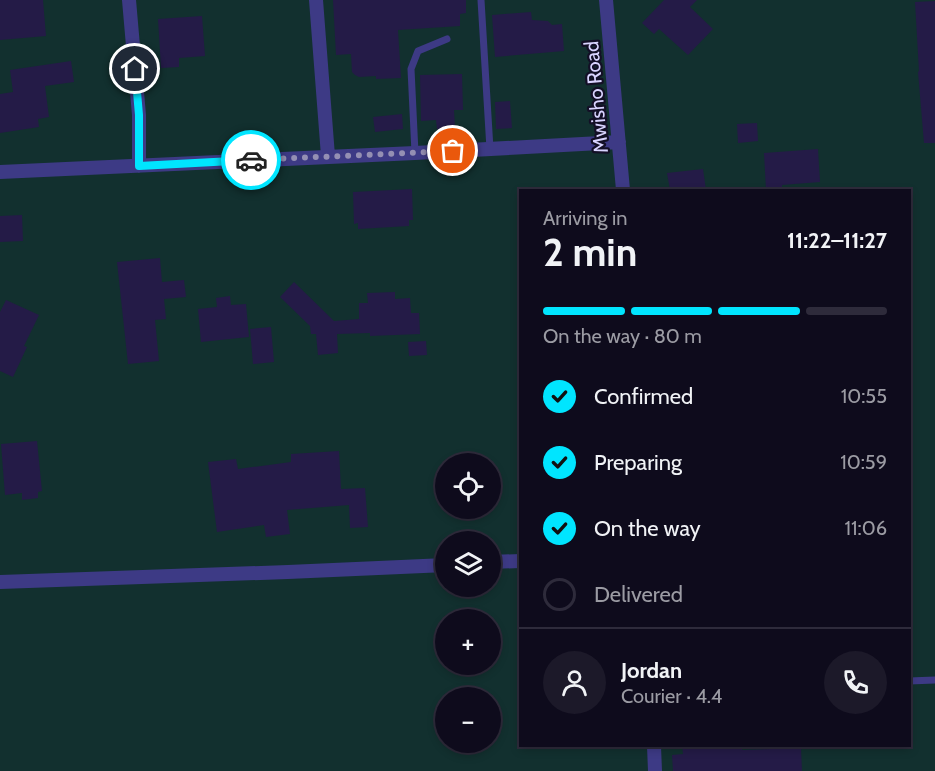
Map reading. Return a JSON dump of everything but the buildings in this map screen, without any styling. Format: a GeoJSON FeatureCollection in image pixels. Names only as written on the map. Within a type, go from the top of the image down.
{"type":"FeatureCollection","features":[{"type":"Feature","properties":{"kind":"street"},"geometry":{"type":"LineString","coordinates":[[129,0],[139,115],[139,166]]}},
{"type":"Feature","properties":{"kind":"street"},"geometry":{"type":"LineString","coordinates":[[316,0],[328,156]]}},
{"type":"Feature","properties":{"kind":"street","name":"Mwisho Road"},"geometry":{"type":"LineString","coordinates":[[606,0],[623,189]]}},
{"type":"Feature","properties":{"kind":"street"},"geometry":{"type":"LineString","coordinates":[[0,172],[620,142]]}},
{"type":"Feature","properties":{"kind":"street"},"geometry":{"type":"LineString","coordinates":[[501,562],[519,561]]}},
{"type":"Feature","properties":{"kind":"street"},"geometry":{"type":"LineString","coordinates":[[0,582],[435,565]]}},
{"type":"Feature","properties":{"kind":"street"},"geometry":{"type":"LineString","coordinates":[[654,747],[655,771]]}},
{"type":"Feature","properties":{"kind":"lane"},"geometry":{"type":"LineString","coordinates":[[480,0],[490,149]]}},
{"type":"Feature","properties":{"kind":"lane"},"geometry":{"type":"LineString","coordinates":[[415,153],[411,69],[418,51],[447,39]]}},
{"type":"Feature","properties":{"kind":"lane"},"geometry":{"type":"LineString","coordinates":[[911,681],[935,680]]}},
{"type":"Feature","properties":{"kind":"green space"},"geometry":{"type":"Polygon","coordinates":[[[0,0],[935,0],[935,771],[0,771],[0,0]]]}},
{"type":"Feature","properties":{"kind":"way so far"},"geometry":{"type":"LineString","coordinates":[[251,160],[453,151]]}},
{"type":"Feature","properties":{"kind":"route"},"geometry":{"type":"LineString","coordinates":[[135,69],[139,115],[139,166],[251,160]]}}]}
